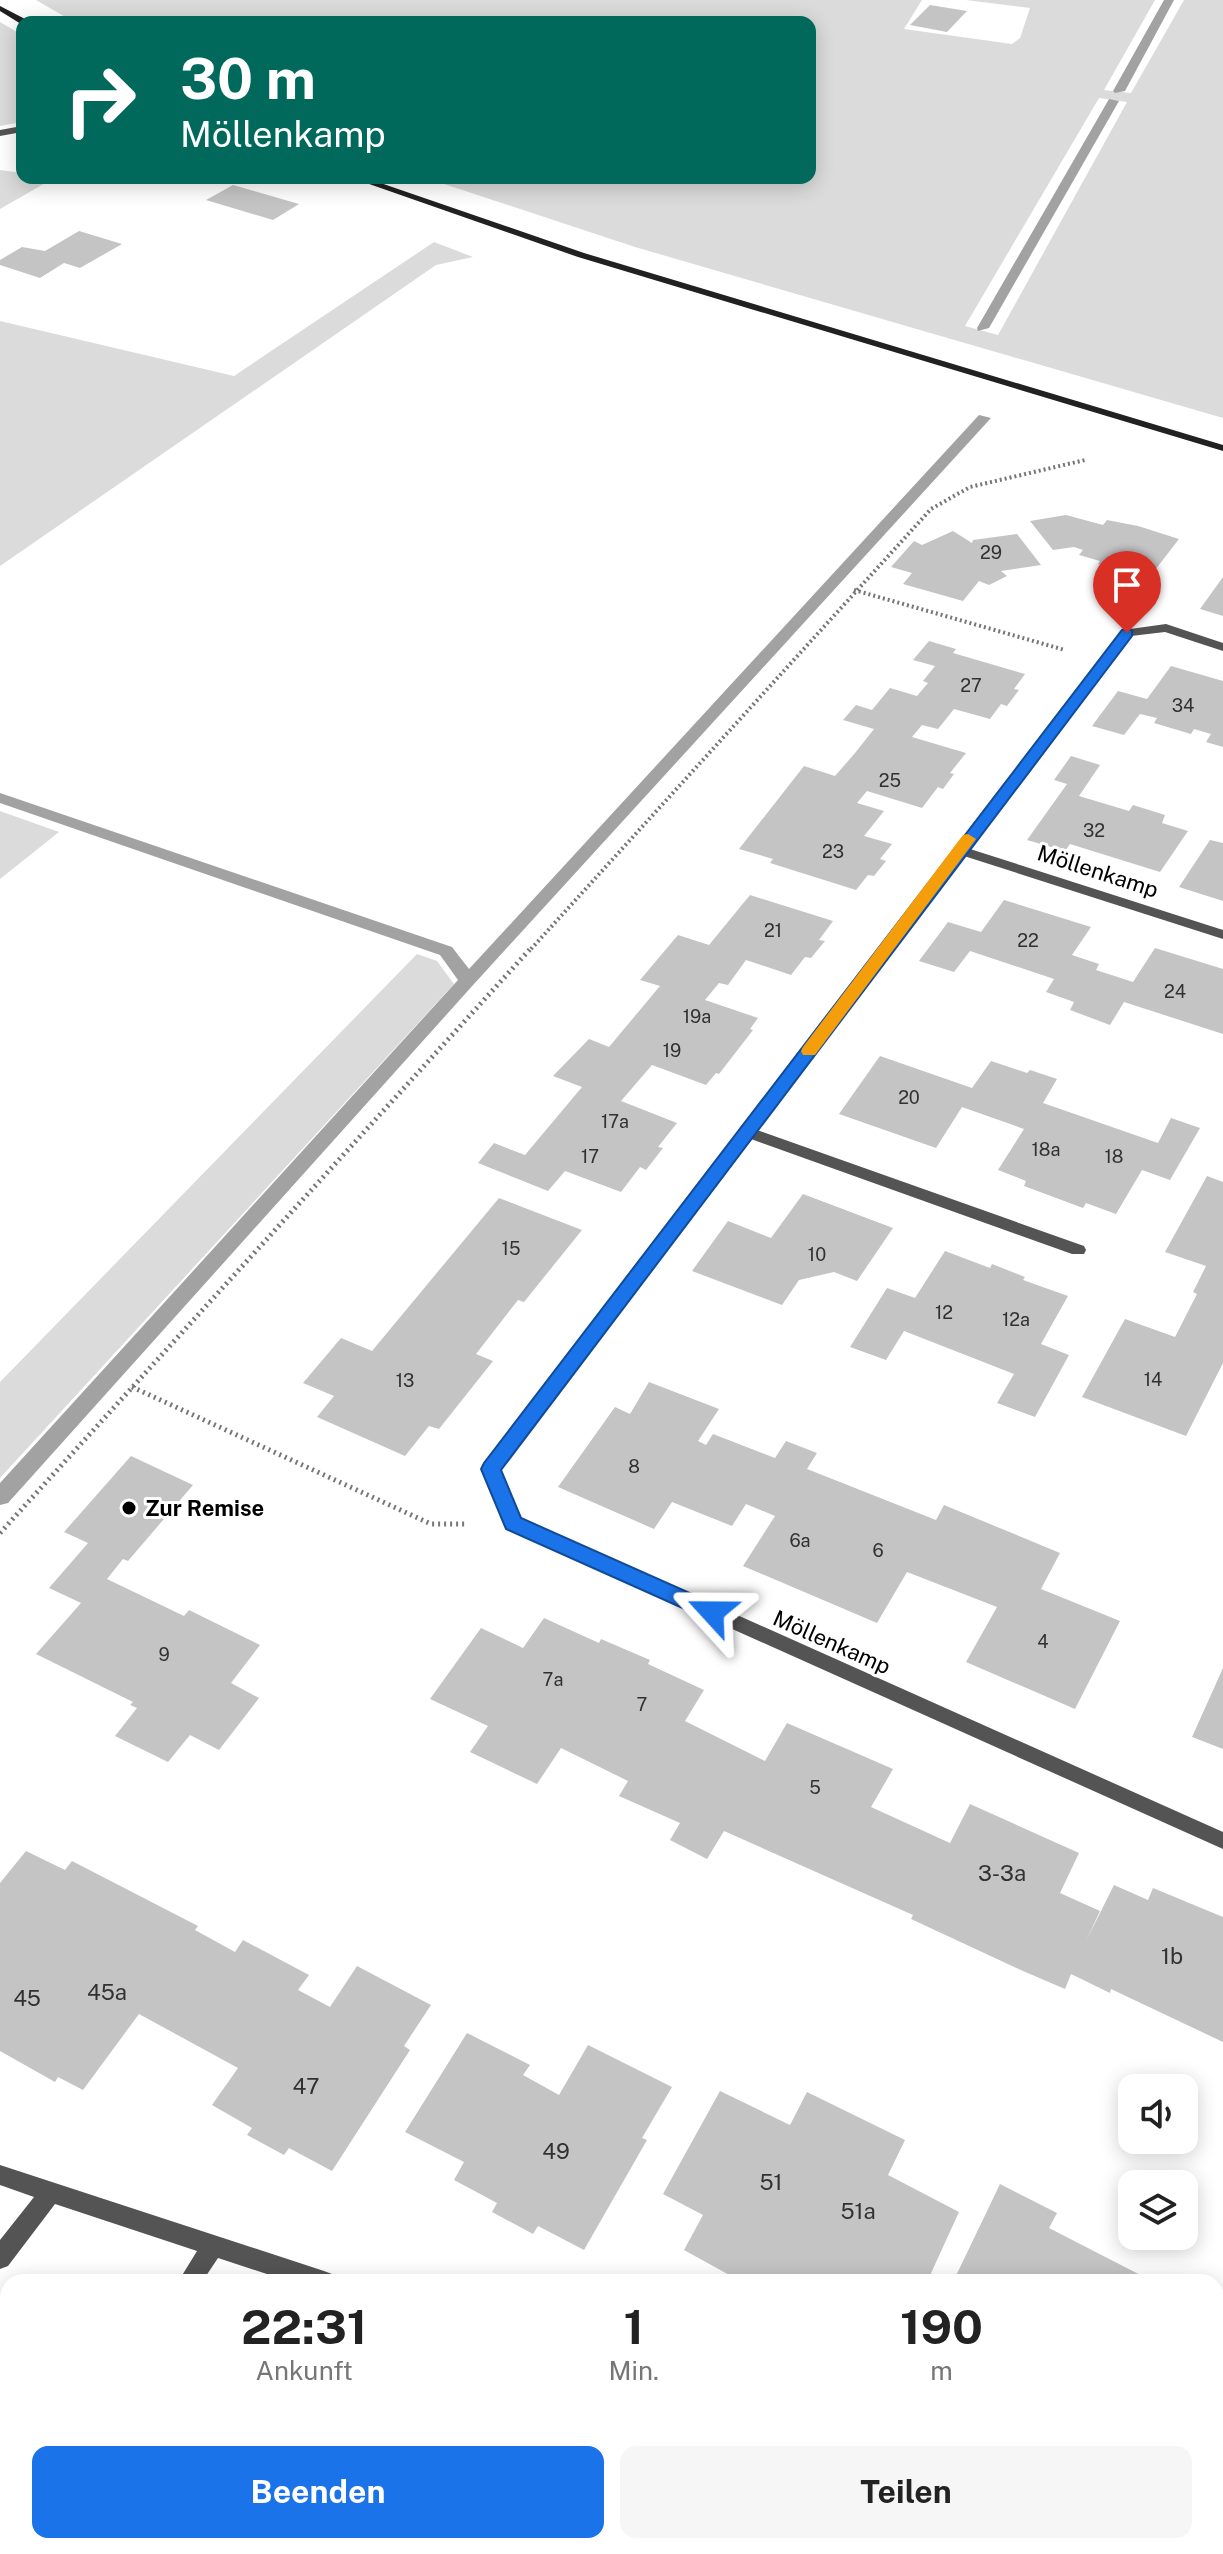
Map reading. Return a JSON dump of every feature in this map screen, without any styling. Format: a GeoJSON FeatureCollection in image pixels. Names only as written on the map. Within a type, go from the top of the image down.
{"type":"FeatureCollection","features":[{"type":"Feature","properties":{"kind":"street"},"geometry":{"type":"LineString","coordinates":[[374,184],[596,260],[1223,448]]}},
{"type":"Feature","properties":{"kind":"street"},"geometry":{"type":"LineString","coordinates":[[513,1523],[491,1469],[1127,633],[1166,628],[1223,647]]}},
{"type":"Feature","properties":{"kind":"street","name":"Möllenkamp"},"geometry":{"type":"LineString","coordinates":[[959,850],[1223,935]]}},
{"type":"Feature","properties":{"kind":"street"},"geometry":{"type":"LineString","coordinates":[[748,1132],[1078,1250]]}},
{"type":"Feature","properties":{"kind":"street","name":"Möllenkamp"},"geometry":{"type":"LineString","coordinates":[[513,1523],[1223,1841]]}},
{"type":"Feature","properties":{"kind":"street"},"geometry":{"type":"LineString","coordinates":[[0,2175],[299,2274]]}},
{"type":"Feature","properties":{"kind":"street"},"geometry":{"type":"LineString","coordinates":[[0,2258],[51,2192]]}},
{"type":"Feature","properties":{"kind":"street"},"geometry":{"type":"LineString","coordinates":[[194,2274],[213,2246]]}},
{"type":"Feature","properties":{"kind":"path"},"geometry":{"type":"LineString","coordinates":[[0,1533],[854,590],[931,509],[970,487],[1085,460]]}},
{"type":"Feature","properties":{"kind":"path"},"geometry":{"type":"LineString","coordinates":[[854,590],[1105,661]]}},
{"type":"Feature","properties":{"kind":"path"},"geometry":{"type":"LineString","coordinates":[[132,1387],[431,1524],[513,1523]]}},
{"type":"Feature","properties":{"kind":"shaded area"},"geometry":{"type":"Polygon","coordinates":[[[36,0],[922,0],[904,29],[1012,44],[1020,38],[1030,8],[966,0],[1155,0],[1104,90],[1131,93],[1184,0],[1223,0],[1223,418],[635,247],[444,184],[816,184],[816,16],[64,16],[36,0]],[[1099,98],[965,326],[998,335],[1127,102],[1099,98]]]}},
{"type":"Feature","properties":{"kind":"shaded area"},"geometry":{"type":"Polygon","coordinates":[[[0,22],[16,31],[16,123],[0,126],[0,22]]]}},
{"type":"Feature","properties":{"kind":"shaded area"},"geometry":{"type":"Polygon","coordinates":[[[0,170],[16,172],[16,184],[44,184],[0,209],[0,170]]]}},
{"type":"Feature","properties":{"kind":"shaded area"},"geometry":{"type":"Polygon","coordinates":[[[434,242],[473,257],[436,265],[0,566],[0,321],[234,376],[434,242]]]}},
{"type":"Feature","properties":{"kind":"shaded area"},"geometry":{"type":"Polygon","coordinates":[[[0,811],[59,832],[0,879],[0,811]]]}},
{"type":"Feature","properties":{"kind":"shaded area"},"geometry":{"type":"Polygon","coordinates":[[[417,954],[437,961],[454,984],[0,1478],[0,1382],[417,954]]]}},
{"type":"Feature","properties":{"kind":"building"},"geometry":{"type":"Polygon","coordinates":[[[930,5],[967,11],[947,32],[910,25],[930,5]]]}},
{"type":"Feature","properties":{"kind":"building"},"geometry":{"type":"Polygon","coordinates":[[[233,185],[299,204],[273,220],[206,200],[233,185]]]}},
{"type":"Feature","properties":{"kind":"building"},"geometry":{"type":"Polygon","coordinates":[[[79,231],[122,244],[80,268],[64,263],[40,278],[0,265],[0,260],[22,247],[45,251],[79,231]]]}},
{"type":"Feature","properties":{"kind":"building"},"geometry":{"type":"Polygon","coordinates":[[[1066,515],[1103,525],[1107,520],[1138,526],[1179,539],[1152,574],[1131,569],[1128,572],[1098,564],[1100,561],[1079,555],[1083,550],[1074,547],[1053,550],[1030,521],[1066,515]]]}},
{"type":"Feature","properties":{"kind":"building"},"geometry":{"type":"Polygon","coordinates":[[[953,531],[972,543],[973,540],[1017,534],[1041,565],[1001,571],[1007,576],[989,585],[979,581],[963,601],[903,584],[912,573],[891,567],[914,541],[922,545],[953,531]]]}},
{"type":"Feature","properties":{"kind":"building"},"geometry":{"type":"Polygon","coordinates":[[[1223,577],[1223,616],[1200,609],[1223,577]]]}},
{"type":"Feature","properties":{"kind":"building"},"geometry":{"type":"Polygon","coordinates":[[[929,641],[956,649],[953,653],[1025,674],[1014,689],[1019,690],[1007,706],[1001,704],[990,719],[954,709],[938,729],[922,725],[912,737],[966,753],[950,773],[954,774],[943,789],[938,787],[922,808],[867,791],[857,803],[884,811],[864,836],[892,844],[880,859],[886,861],[874,876],[868,875],[856,890],[770,863],[773,859],[739,849],[804,766],[835,776],[855,753],[874,729],[843,720],[856,705],[872,710],[890,688],[917,696],[928,683],[923,681],[935,666],[913,660],[929,641]]]}},
{"type":"Feature","properties":{"kind":"building"},"geometry":{"type":"Polygon","coordinates":[[[1171,666],[1223,681],[1223,747],[1206,742],[1211,734],[1194,729],[1191,734],[1154,723],[1157,718],[1140,714],[1124,735],[1092,726],[1118,691],[1147,699],[1171,666]]]}},
{"type":"Feature","properties":{"kind":"building"},"geometry":{"type":"Polygon","coordinates":[[[1071,756],[1100,765],[1079,796],[1129,811],[1133,805],[1165,815],[1162,823],[1188,831],[1160,872],[1070,844],[1065,851],[1027,840],[1067,784],[1054,780],[1071,756]]]}},
{"type":"Feature","properties":{"kind":"building"},"geometry":{"type":"Polygon","coordinates":[[[1210,840],[1223,843],[1223,901],[1179,887],[1210,840]]]}},
{"type":"Feature","properties":{"kind":"building"},"geometry":{"type":"Polygon","coordinates":[[[750,895],[833,921],[819,940],[825,941],[811,958],[805,957],[791,975],[746,960],[728,985],[719,983],[705,1000],[758,1018],[750,1029],[753,1030],[719,1074],[716,1073],[706,1085],[652,1065],[621,1101],[677,1123],[658,1147],[663,1148],[646,1170],[640,1167],[621,1192],[565,1171],[548,1191],[478,1163],[494,1143],[525,1155],[582,1087],[553,1076],[589,1039],[609,1047],[660,986],[640,980],[678,935],[709,945],[750,895]]]}},
{"type":"Feature","properties":{"kind":"building"},"geometry":{"type":"Polygon","coordinates":[[[1004,900],[1091,927],[1072,955],[1099,964],[1096,970],[1133,982],[1155,948],[1223,969],[1223,1034],[1124,1002],[1110,1025],[1070,1010],[1074,1002],[1046,992],[1054,979],[970,951],[954,972],[919,961],[948,922],[981,932],[1004,900]]]}},
{"type":"Feature","properties":{"kind":"building"},"geometry":{"type":"Polygon","coordinates":[[[880,1056],[972,1088],[991,1061],[1027,1073],[1030,1070],[1057,1079],[1043,1103],[1158,1143],[1171,1118],[1200,1128],[1170,1180],[1142,1170],[1116,1214],[1086,1203],[1083,1208],[1024,1186],[1026,1181],[998,1170],[1024,1129],[962,1107],[936,1148],[839,1114],[880,1056]]]}},
{"type":"Feature","properties":{"kind":"building"},"geometry":{"type":"Polygon","coordinates":[[[1207,1176],[1223,1182],[1223,1363],[1186,1436],[1082,1397],[1125,1319],[1175,1337],[1197,1294],[1193,1292],[1206,1266],[1165,1252],[1207,1176]]]}},
{"type":"Feature","properties":{"kind":"building"},"geometry":{"type":"Polygon","coordinates":[[[803,1194],[893,1228],[857,1281],[834,1272],[799,1280],[782,1305],[692,1271],[728,1221],[771,1238],[803,1194]]]}},
{"type":"Feature","properties":{"kind":"building"},"geometry":{"type":"Polygon","coordinates":[[[499,1198],[582,1230],[524,1302],[518,1300],[476,1354],[493,1361],[439,1429],[429,1426],[405,1456],[317,1417],[334,1396],[303,1383],[341,1338],[372,1351],[499,1198]]]}},
{"type":"Feature","properties":{"kind":"building"},"geometry":{"type":"Polygon","coordinates":[[[945,1251],[990,1268],[992,1264],[1025,1277],[1023,1280],[1068,1296],[1041,1344],[1069,1355],[1035,1417],[997,1403],[1014,1374],[904,1331],[886,1360],[850,1347],[887,1288],[915,1298],[945,1251]]]}},
{"type":"Feature","properties":{"kind":"building"},"geometry":{"type":"Polygon","coordinates":[[[649,1382],[719,1409],[698,1441],[706,1445],[713,1434],[775,1458],[786,1441],[817,1453],[807,1469],[936,1520],[944,1505],[1060,1553],[1041,1589],[1120,1621],[1075,1709],[966,1662],[997,1607],[907,1572],[877,1623],[743,1566],[775,1516],[746,1504],[732,1526],[672,1502],[654,1529],[558,1487],[615,1407],[630,1414],[649,1382]]]}},
{"type":"Feature","properties":{"kind":"building"},"geometry":{"type":"Polygon","coordinates":[[[131,1456],[193,1485],[128,1561],[123,1559],[107,1579],[184,1616],[189,1610],[260,1645],[231,1683],[259,1698],[219,1750],[190,1735],[168,1762],[115,1736],[137,1708],[130,1705],[133,1702],[36,1654],[81,1603],[49,1588],[88,1543],[64,1532],[131,1456]]]}},
{"type":"Feature","properties":{"kind":"building"},"geometry":{"type":"Polygon","coordinates":[[[544,1618],[599,1643],[601,1639],[650,1660],[648,1664],[704,1690],[685,1721],[765,1761],[787,1723],[893,1769],[871,1807],[950,1843],[970,1804],[1079,1853],[1060,1893],[1100,1911],[1086,1941],[1114,1885],[1148,1900],[1153,1888],[1223,1917],[1223,2042],[1111,1989],[1110,1993],[1071,1974],[1065,1989],[911,1919],[913,1915],[724,1831],[707,1859],[670,1840],[680,1823],[619,1796],[628,1781],[561,1748],[537,1784],[470,1752],[488,1726],[430,1699],[481,1628],[523,1648],[544,1618]]]}},
{"type":"Feature","properties":{"kind":"building"},"geometry":{"type":"Polygon","coordinates":[[[1223,1668],[1223,1749],[1192,1737],[1223,1668]]]}},
{"type":"Feature","properties":{"kind":"building"},"geometry":{"type":"Polygon","coordinates":[[[26,1851],[65,1870],[72,1861],[198,1926],[195,1930],[235,1952],[243,1940],[309,1975],[298,1990],[330,2007],[357,1966],[431,2005],[404,2046],[410,2050],[332,2171],[289,2148],[284,2155],[247,2135],[252,2128],[212,2105],[238,2068],[139,2014],[83,2090],[58,2077],[55,2082],[0,2051],[0,1883],[26,1851]]]}},
{"type":"Feature","properties":{"kind":"building"},"geometry":{"type":"Polygon","coordinates":[[[467,2033],[530,2065],[523,2075],[559,2095],[588,2045],[672,2087],[642,2138],[647,2140],[584,2250],[538,2226],[533,2234],[492,2212],[497,2203],[454,2180],[464,2162],[405,2132],[467,2033]]]}},
{"type":"Feature","properties":{"kind":"building"},"geometry":{"type":"Polygon","coordinates":[[[720,2091],[790,2125],[807,2092],[905,2140],[888,2175],[959,2212],[931,2274],[728,2274],[684,2250],[703,2215],[663,2194],[720,2091]]]}},
{"type":"Feature","properties":{"kind":"building"},"geometry":{"type":"Polygon","coordinates":[[[1000,2184],[1057,2213],[1049,2228],[1138,2274],[957,2274],[1000,2184]]]}},
{"type":"Feature","properties":{"kind":"waterway"},"geometry":{"type":"LineString","coordinates":[[1119,91],[1169,0]]}},
{"type":"Feature","properties":{"kind":"waterway"},"geometry":{"type":"LineString","coordinates":[[983,328],[1113,101]]}},
{"type":"Feature","properties":{"kind":"waterway"},"geometry":{"type":"LineString","coordinates":[[468,980],[984,418]]}},
{"type":"Feature","properties":{"kind":"waterway"},"geometry":{"type":"LineString","coordinates":[[0,798],[446,951],[468,980]]}},
{"type":"Feature","properties":{"kind":"waterway"},"geometry":{"type":"LineString","coordinates":[[0,1497],[468,980]]}},
{"type":"Feature","properties":{"kind":"slow traffic"},"geometry":{"type":"LineString","coordinates":[[809,1051],[968,839]]}},
{"type":"Feature","properties":{"kind":"place","name":"Zur Remise"},"geometry":{"type":"Point","coordinates":[129,1508]}},
{"type":"Feature","properties":{"kind":"route"},"geometry":{"type":"LineString","coordinates":[[712,1612],[513,1523],[491,1469],[1127,633]]}}]}
